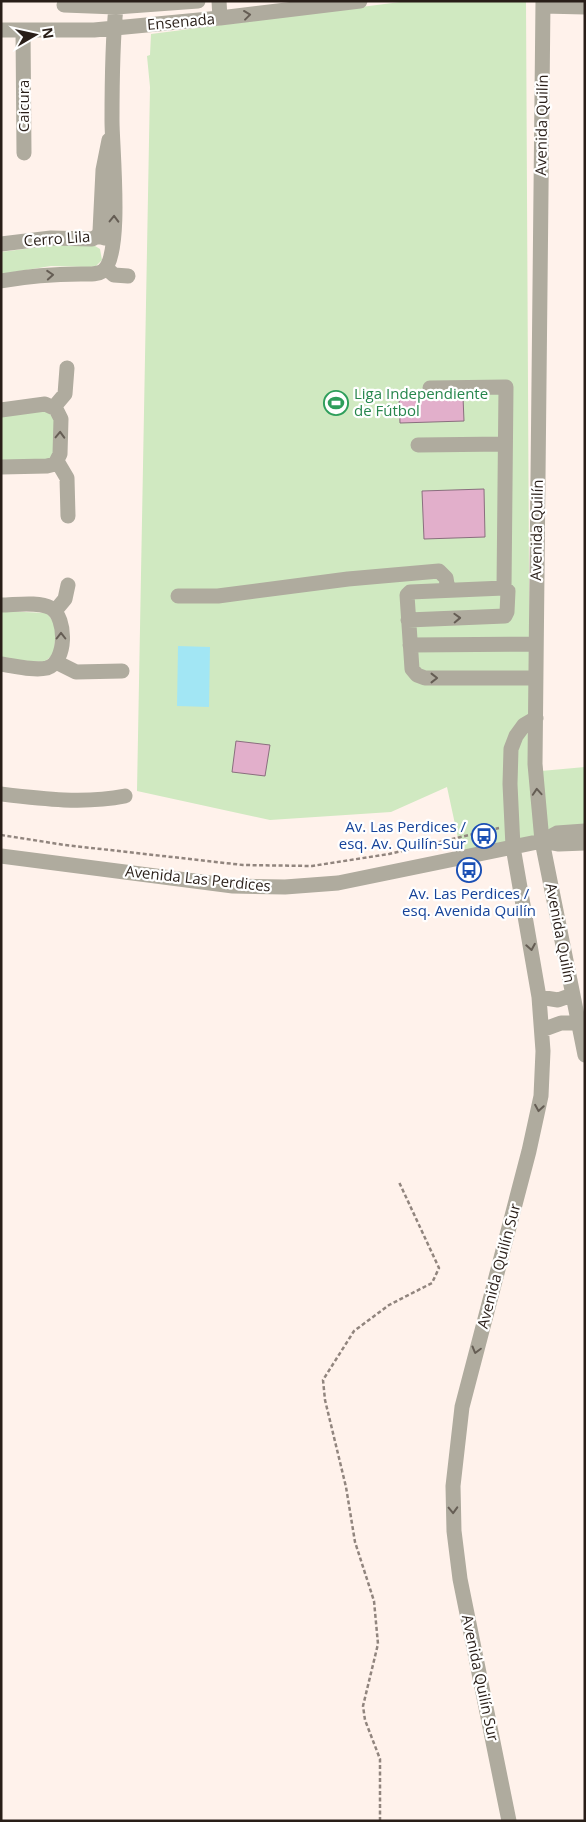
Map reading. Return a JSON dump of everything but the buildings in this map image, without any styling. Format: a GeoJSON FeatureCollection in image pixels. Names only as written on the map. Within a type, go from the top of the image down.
{"type":"FeatureCollection","features":[{"type":"Feature","properties":{"kind":"street","name":"Ensenada"},"geometry":{"type":"LineString","coordinates":[[64,3],[116,7],[198,1]]}},
{"type":"Feature","properties":{"kind":"street"},"geometry":{"type":"LineString","coordinates":[[219,1],[220,18]]}},
{"type":"Feature","properties":{"kind":"street","name":"Ensenada"},"geometry":{"type":"LineString","coordinates":[[1,30],[114,28],[220,18],[360,1]]}},
{"type":"Feature","properties":{"kind":"street"},"geometry":{"type":"LineString","coordinates":[[64,3],[64,30]]}},
{"type":"Feature","properties":{"kind":"street"},"geometry":{"type":"LineString","coordinates":[[543,4],[585,7]]}},
{"type":"Feature","properties":{"kind":"street","name":"Avenida Quilín"},"geometry":{"type":"LineString","coordinates":[[543,4],[535,764],[542,841],[585,1055]]}},
{"type":"Feature","properties":{"kind":"street"},"geometry":{"type":"LineString","coordinates":[[98,236],[108,186],[116,7]]}},
{"type":"Feature","properties":{"kind":"street","name":"Caicura"},"geometry":{"type":"LineString","coordinates":[[23,30],[24,153]]}},
{"type":"Feature","properties":{"kind":"street"},"geometry":{"type":"LineString","coordinates":[[108,186],[114,241]]}},
{"type":"Feature","properties":{"kind":"street","name":"Cerro Lila"},"geometry":{"type":"LineString","coordinates":[[1,244],[51,238],[92,239],[98,236],[114,241],[111,258],[106,268]]}},
{"type":"Feature","properties":{"kind":"street"},"geometry":{"type":"LineString","coordinates":[[1,280],[53,274],[93,274],[106,268],[114,274],[128,276]]}},
{"type":"Feature","properties":{"kind":"street"},"geometry":{"type":"LineString","coordinates":[[54,407],[65,394],[67,368]]}},
{"type":"Feature","properties":{"kind":"street"},"geometry":{"type":"LineString","coordinates":[[408,620],[505,616],[508,612],[508,591],[504,588],[506,387],[430,388]]}},
{"type":"Feature","properties":{"kind":"street"},"geometry":{"type":"LineString","coordinates":[[1,410],[45,404],[54,407],[61,419],[60,454],[57,462],[47,466],[1,467]]}},
{"type":"Feature","properties":{"kind":"street"},"geometry":{"type":"LineString","coordinates":[[418,445],[506,444]]}},
{"type":"Feature","properties":{"kind":"street"},"geometry":{"type":"LineString","coordinates":[[57,462],[67,478],[68,516]]}},
{"type":"Feature","properties":{"kind":"street"},"geometry":{"type":"LineString","coordinates":[[178,596],[218,596],[348,579],[439,571],[446,578],[448,590]]}},
{"type":"Feature","properties":{"kind":"street"},"geometry":{"type":"LineString","coordinates":[[55,611],[65,599],[68,585]]}},
{"type":"Feature","properties":{"kind":"street"},"geometry":{"type":"LineString","coordinates":[[504,588],[410,592],[407,595],[412,669],[417,675],[424,678],[536,678]]}},
{"type":"Feature","properties":{"kind":"street"},"geometry":{"type":"LineString","coordinates":[[1,605],[41,606],[55,611]]}},
{"type":"Feature","properties":{"kind":"street"},"geometry":{"type":"LineString","coordinates":[[1,664],[42,668],[56,662],[61,650],[61,628],[55,611]]}},
{"type":"Feature","properties":{"kind":"street"},"geometry":{"type":"LineString","coordinates":[[410,645],[536,644]]}},
{"type":"Feature","properties":{"kind":"street"},"geometry":{"type":"LineString","coordinates":[[56,662],[76,672],[122,671]]}},
{"type":"Feature","properties":{"kind":"street","name":"Avenida Quilín Sur"},"geometry":{"type":"LineString","coordinates":[[509,1821],[460,1579],[454,1531],[453,1486],[462,1407],[537,1121],[543,1072],[539,997],[513,847],[511,824],[511,749],[516,736],[524,725],[536,718]]}},
{"type":"Feature","properties":{"kind":"street"},"geometry":{"type":"LineString","coordinates":[[1,794],[66,801],[102,800],[125,796]]}},
{"type":"Feature","properties":{"kind":"street","name":"Avenida Las Perdices"},"geometry":{"type":"LineString","coordinates":[[1,856],[233,886],[284,887],[338,883],[542,841],[557,833],[585,831]]}},
{"type":"Feature","properties":{"kind":"street","name":"Avenida Las Perdices"},"geometry":{"type":"LineString","coordinates":[[542,841],[559,844],[585,843]]}},
{"type":"Feature","properties":{"kind":"street"},"geometry":{"type":"LineString","coordinates":[[539,997],[558,1000],[572,995]]}},
{"type":"Feature","properties":{"kind":"street"},"geometry":{"type":"LineString","coordinates":[[542,1030],[561,1023],[578,1023]]}},
{"type":"Feature","properties":{"kind":"path"},"geometry":{"type":"LineString","coordinates":[[1,835],[65,845],[244,865],[312,866],[398,852],[511,824]]}},
{"type":"Feature","properties":{"kind":"path"},"geometry":{"type":"LineString","coordinates":[[380,1821],[380,1759],[365,1720],[363,1706],[378,1644],[374,1601],[355,1542],[346,1487],[325,1400],[323,1380],[354,1332],[389,1305],[432,1283],[438,1268],[399,1182]]}},
{"type":"Feature","properties":{"kind":"green space","name":"Liga Independiente de Fútbol"},"geometry":{"type":"Polygon","coordinates":[[[408,1],[526,1],[530,772],[585,767],[585,834],[461,852],[447,787],[391,812],[270,820],[137,791],[150,87],[147,56],[150,55],[151,34],[408,1]]]}},
{"type":"Feature","properties":{"kind":"green space"},"geometry":{"type":"Polygon","coordinates":[[[55,245],[95,246],[100,249],[102,260],[96,266],[90,267],[51,266],[1,274],[1,252],[55,245]]]}},
{"type":"Feature","properties":{"kind":"green space"},"geometry":{"type":"Polygon","coordinates":[[[44,410],[54,417],[55,450],[50,459],[1,461],[1,416],[44,410]]]}},
{"type":"Feature","properties":{"kind":"green space"},"geometry":{"type":"Polygon","coordinates":[[[1,611],[47,613],[56,626],[54,654],[44,662],[1,659],[1,611]]]}},
{"type":"Feature","properties":{"kind":"water"},"geometry":{"type":"Polygon","coordinates":[[[178,646],[210,647],[209,707],[177,706],[178,646]]]}},
{"type":"Feature","properties":{"kind":"place","name":"Liga Independiente de Fútbol"},"geometry":{"type":"Point","coordinates":[336,403]}},
{"type":"Feature","properties":{"kind":"place","name":"Av. Las Perdices / esq. Av. Quilín-Sur"},"geometry":{"type":"Point","coordinates":[484,836]}},
{"type":"Feature","properties":{"kind":"place","name":"Av. Las Perdices / esq. Avenida Quilín"},"geometry":{"type":"Point","coordinates":[469,870]}}]}
